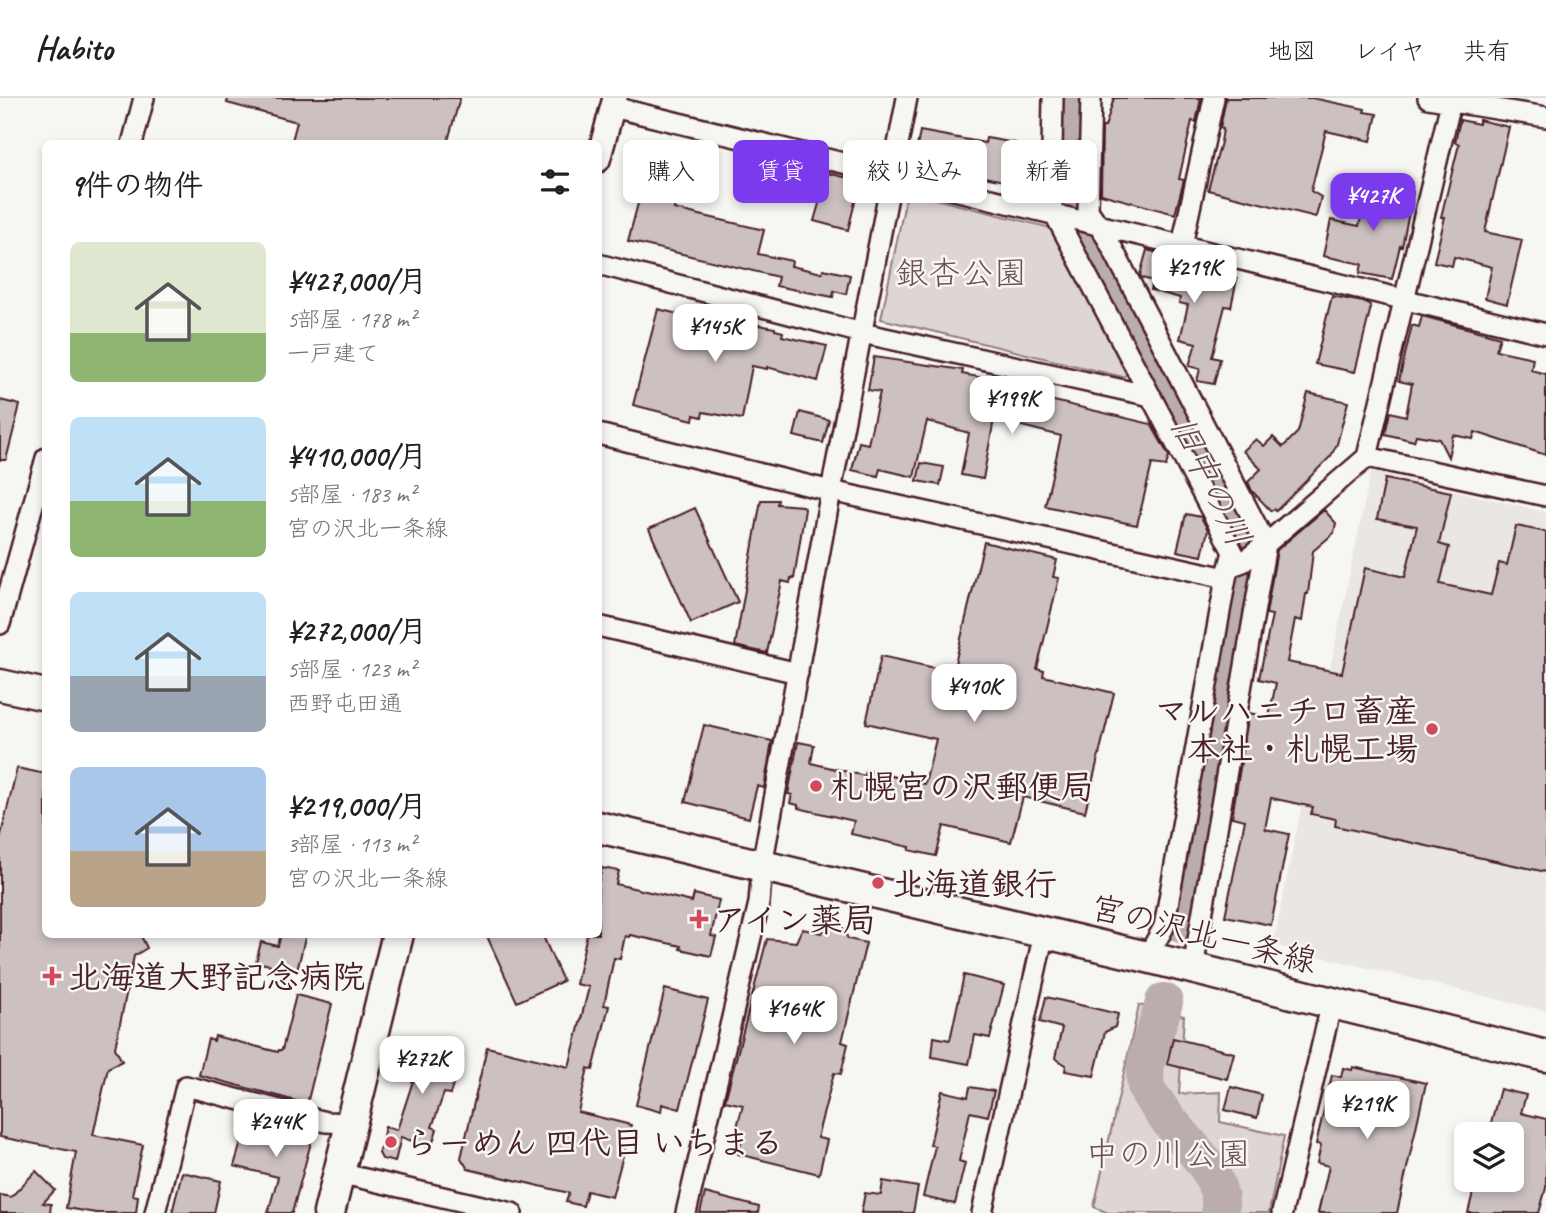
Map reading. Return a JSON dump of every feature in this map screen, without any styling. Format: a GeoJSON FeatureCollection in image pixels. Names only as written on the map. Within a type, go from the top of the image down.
{"type":"FeatureCollection","features":[{"type":"Feature","properties":{"kind":"main road"},"geometry":{"type":"LineString","coordinates":[[0,685],[42,694]]}},
{"type":"Feature","properties":{"kind":"main road","name":"宮の沢北一条線"},"geometry":{"type":"LineString","coordinates":[[602,828],[1147,957],[1546,1056]]}},
{"type":"Feature","properties":{"kind":"main road"},"geometry":{"type":"LineString","coordinates":[[329,1213],[397,938]]}},
{"type":"Feature","properties":{"kind":"street"},"geometry":{"type":"LineString","coordinates":[[133,140],[144,98]]}},
{"type":"Feature","properties":{"kind":"street"},"geometry":{"type":"LineString","coordinates":[[899,140],[907,98]]}},
{"type":"Feature","properties":{"kind":"street"},"geometry":{"type":"LineString","coordinates":[[1054,98],[1051,203],[1233,551],[1233,569],[1164,928],[1147,957]]}},
{"type":"Feature","properties":{"kind":"street"},"geometry":{"type":"LineString","coordinates":[[1091,98],[1088,209],[1262,546],[1192,968]]}},
{"type":"Feature","properties":{"kind":"street"},"geometry":{"type":"LineString","coordinates":[[1182,245],[1214,98]]}},
{"type":"Feature","properties":{"kind":"street"},"geometry":{"type":"LineString","coordinates":[[1428,98],[1546,117]]}},
{"type":"Feature","properties":{"kind":"street"},"geometry":{"type":"LineString","coordinates":[[602,146],[614,102],[843,161]]}},
{"type":"Feature","properties":{"kind":"street"},"geometry":{"type":"LineString","coordinates":[[602,435],[831,491],[1233,569],[1367,457],[1451,102]]}},
{"type":"Feature","properties":{"kind":"street"},"geometry":{"type":"LineString","coordinates":[[987,197],[1546,334]]}},
{"type":"Feature","properties":{"kind":"street"},"geometry":{"type":"LineString","coordinates":[[686,1213],[759,903],[762,865],[887,203]]}},
{"type":"Feature","properties":{"kind":"street"},"geometry":{"type":"LineString","coordinates":[[602,265],[862,333],[1151,396]]}},
{"type":"Feature","properties":{"kind":"street"},"geometry":{"type":"LineString","coordinates":[[1367,457],[1546,496]]}},
{"type":"Feature","properties":{"kind":"street"},"geometry":{"type":"LineString","coordinates":[[0,625],[42,473]]}},
{"type":"Feature","properties":{"kind":"street"},"geometry":{"type":"LineString","coordinates":[[602,627],[797,673]]}},
{"type":"Feature","properties":{"kind":"street"},"geometry":{"type":"LineString","coordinates":[[982,1213],[1044,933]]}},
{"type":"Feature","properties":{"kind":"street"},"geometry":{"type":"LineString","coordinates":[[1282,1213],[1332,1002]]}},
{"type":"Feature","properties":{"kind":"street"},"geometry":{"type":"LineString","coordinates":[[155,1213],[186,1086],[326,1122],[351,1123]]}},
{"type":"Feature","properties":{"kind":"street"},"geometry":{"type":"LineString","coordinates":[[339,1173],[512,1213]]}},
{"type":"Feature","properties":{"kind":"shaded area","name":"マルハニチロ畜産 本社・札幌工場"},"geometry":{"type":"Polygon","coordinates":[[[1371,471],[1546,512],[1546,1011],[1273,945],[1371,471]]]}},
{"type":"Feature","properties":{"kind":"green space","name":"銀杏公園"},"geometry":{"type":"Polygon","coordinates":[[[905,203],[951,203],[1051,228],[1127,374],[1123,377],[881,319],[905,203]]]}},
{"type":"Feature","properties":{"kind":"green space","name":"中の川公園"},"geometry":{"type":"Polygon","coordinates":[[[1139,1005],[1184,1016],[1179,1094],[1221,1092],[1220,1122],[1284,1136],[1269,1213],[1108,1213],[1094,1207],[1139,1005]]]}},
{"type":"Feature","properties":{"kind":"building"},"geometry":{"type":"Polygon","coordinates":[[[228,98],[460,98],[448,140],[292,140],[297,122],[227,103],[228,98]]]}},
{"type":"Feature","properties":{"kind":"building"},"geometry":{"type":"Polygon","coordinates":[[[1114,98],[1201,98],[1196,122],[1192,121],[1179,179],[1184,180],[1175,214],[1101,194],[1102,127],[1105,127],[1114,98]]]}},
{"type":"Feature","properties":{"kind":"building"},"geometry":{"type":"Polygon","coordinates":[[[1226,98],[1312,98],[1377,114],[1371,141],[1326,131],[1311,191],[1321,197],[1316,217],[1208,190],[1221,142],[1223,129],[1220,128],[1226,98]]]}},
{"type":"Feature","properties":{"kind":"building"},"geometry":{"type":"Polygon","coordinates":[[[1460,120],[1479,124],[1479,120],[1509,127],[1485,232],[1522,240],[1507,304],[1485,298],[1492,267],[1454,257],[1452,266],[1434,262],[1445,217],[1441,217],[1459,144],[1455,142],[1460,120]]]}},
{"type":"Feature","properties":{"kind":"building"},"geometry":{"type":"Polygon","coordinates":[[[920,131],[969,140],[918,140],[920,131]]]}},
{"type":"Feature","properties":{"kind":"building"},"geometry":{"type":"Polygon","coordinates":[[[986,138],[1001,140],[1001,180],[987,178],[986,138]]]}},
{"type":"Feature","properties":{"kind":"building"},"geometry":{"type":"Polygon","coordinates":[[[829,173],[843,177],[843,203],[855,203],[848,230],[814,221],[819,203],[829,203],[829,173]]]}},
{"type":"Feature","properties":{"kind":"building"},"geometry":{"type":"Polygon","coordinates":[[[1378,184],[1413,192],[1402,247],[1400,246],[1392,279],[1360,273],[1362,264],[1323,256],[1331,220],[1359,226],[1365,200],[1373,202],[1378,184]]]}},
{"type":"Feature","properties":{"kind":"building"},"geometry":{"type":"Polygon","coordinates":[[[638,203],[675,203],[674,209],[764,230],[758,254],[792,261],[791,266],[822,273],[823,269],[850,275],[846,294],[834,291],[833,297],[776,286],[778,277],[628,241],[638,203]]]}},
{"type":"Feature","properties":{"kind":"building"},"geometry":{"type":"Polygon","coordinates":[[[1147,250],[1182,259],[1180,267],[1237,279],[1231,307],[1225,306],[1212,357],[1220,359],[1214,384],[1197,381],[1200,369],[1189,366],[1196,343],[1180,339],[1188,305],[1179,303],[1180,298],[1151,290],[1153,281],[1140,275],[1147,250]]]}},
{"type":"Feature","properties":{"kind":"building"},"geometry":{"type":"Polygon","coordinates":[[[1332,296],[1368,303],[1371,307],[1355,372],[1315,364],[1332,296]]]}},
{"type":"Feature","properties":{"kind":"building"},"geometry":{"type":"Polygon","coordinates":[[[658,309],[725,326],[726,319],[775,328],[783,332],[782,336],[827,346],[818,381],[767,367],[752,366],[742,419],[703,412],[702,417],[694,415],[693,420],[633,405],[658,309]]]}},
{"type":"Feature","properties":{"kind":"building"},"geometry":{"type":"Polygon","coordinates":[[[1422,316],[1500,337],[1496,350],[1533,358],[1531,370],[1546,374],[1546,455],[1475,432],[1473,439],[1453,435],[1448,457],[1439,439],[1416,435],[1414,441],[1385,434],[1390,412],[1406,416],[1412,384],[1399,381],[1412,325],[1419,327],[1422,316]]]}},
{"type":"Feature","properties":{"kind":"building"},"geometry":{"type":"Polygon","coordinates":[[[874,357],[963,370],[962,374],[1027,386],[1026,391],[1038,394],[1037,397],[1151,424],[1169,456],[1166,466],[1152,464],[1137,525],[1045,506],[1061,436],[994,419],[983,479],[961,475],[969,433],[927,421],[914,477],[880,469],[878,476],[852,470],[859,442],[868,444],[880,392],[868,390],[874,357]]]}},
{"type":"Feature","properties":{"kind":"building"},"geometry":{"type":"Polygon","coordinates":[[[1308,393],[1348,402],[1337,444],[1331,456],[1276,511],[1271,511],[1252,491],[1248,482],[1261,469],[1243,451],[1256,439],[1264,446],[1273,437],[1283,447],[1298,432],[1308,393]]]}},
{"type":"Feature","properties":{"kind":"building"},"geometry":{"type":"Polygon","coordinates":[[[0,400],[20,405],[6,460],[0,460],[0,400]]]}},
{"type":"Feature","properties":{"kind":"building"},"geometry":{"type":"Polygon","coordinates":[[[800,412],[829,420],[823,443],[794,436],[800,412]]]}},
{"type":"Feature","properties":{"kind":"building"},"geometry":{"type":"Polygon","coordinates":[[[921,463],[944,467],[940,485],[917,481],[921,463]]]}},
{"type":"Feature","properties":{"kind":"building"},"geometry":{"type":"Polygon","coordinates":[[[1385,479],[1451,492],[1439,544],[1449,547],[1440,584],[1491,595],[1499,563],[1507,565],[1516,526],[1546,532],[1546,872],[1335,826],[1336,819],[1311,814],[1313,807],[1271,798],[1265,829],[1289,834],[1271,925],[1225,916],[1245,820],[1232,817],[1249,713],[1269,717],[1276,683],[1259,679],[1272,615],[1266,614],[1277,550],[1324,510],[1336,523],[1334,533],[1313,551],[1302,621],[1295,619],[1287,662],[1342,673],[1365,568],[1405,577],[1417,526],[1377,519],[1385,479]]]}},
{"type":"Feature","properties":{"kind":"building"},"geometry":{"type":"Polygon","coordinates":[[[761,500],[778,500],[777,504],[802,506],[805,509],[794,579],[791,578],[790,583],[782,581],[767,653],[735,646],[761,500]]]}},
{"type":"Feature","properties":{"kind":"building"},"geometry":{"type":"Polygon","coordinates":[[[695,508],[738,602],[691,623],[649,529],[695,508]]]}},
{"type":"Feature","properties":{"kind":"building"},"geometry":{"type":"Polygon","coordinates":[[[1186,514],[1201,517],[1208,530],[1202,556],[1177,551],[1186,514]]]}},
{"type":"Feature","properties":{"kind":"building"},"geometry":{"type":"Polygon","coordinates":[[[984,542],[1057,560],[1053,577],[1059,578],[1037,669],[1044,671],[1043,676],[1114,693],[1085,812],[1023,797],[1011,842],[944,826],[936,856],[909,850],[910,847],[851,834],[854,821],[798,808],[798,805],[790,803],[792,795],[788,794],[798,742],[814,745],[811,763],[865,776],[866,770],[925,784],[936,739],[866,723],[881,656],[953,672],[984,542]]]}},
{"type":"Feature","properties":{"kind":"building"},"geometry":{"type":"Polygon","coordinates":[[[704,725],[772,741],[764,788],[757,786],[749,818],[685,802],[704,725]]]}},
{"type":"Feature","properties":{"kind":"building","name":"北海道大野記念病院"},"geometry":{"type":"Polygon","coordinates":[[[17,768],[42,773],[42,938],[142,938],[147,948],[134,956],[115,1048],[122,1061],[108,1068],[93,1135],[143,1145],[132,1195],[138,1196],[136,1213],[96,1213],[66,1208],[76,1152],[0,1137],[0,839],[17,768]]]}},
{"type":"Feature","properties":{"kind":"building"},"geometry":{"type":"Polygon","coordinates":[[[602,868],[619,871],[616,884],[692,902],[694,894],[719,900],[711,936],[716,937],[711,956],[680,949],[681,946],[630,935],[625,936],[620,959],[614,958],[604,1005],[609,1006],[593,1070],[588,1068],[578,1112],[631,1125],[612,1197],[587,1191],[583,1206],[566,1202],[569,1193],[468,1169],[461,1158],[487,1047],[569,1067],[589,987],[576,984],[586,938],[602,938],[602,868]]]}},
{"type":"Feature","properties":{"kind":"building"},"geometry":{"type":"Polygon","coordinates":[[[833,924],[843,928],[848,939],[866,943],[842,1042],[848,1044],[841,1074],[834,1073],[818,1134],[818,1138],[827,1140],[819,1174],[738,1154],[743,1136],[735,1134],[743,1105],[725,1101],[767,939],[796,942],[802,929],[821,933],[833,924]]]}},
{"type":"Feature","properties":{"kind":"building"},"geometry":{"type":"Polygon","coordinates":[[[280,938],[305,938],[297,971],[256,962],[261,942],[278,946],[280,938]]]}},
{"type":"Feature","properties":{"kind":"building"},"geometry":{"type":"Polygon","coordinates":[[[488,938],[544,938],[563,981],[517,1002],[488,938]]]}},
{"type":"Feature","properties":{"kind":"building"},"geometry":{"type":"Polygon","coordinates":[[[964,975],[1004,985],[990,1038],[975,1035],[969,1064],[932,1057],[934,1037],[950,1040],[964,975]]]}},
{"type":"Feature","properties":{"kind":"building"},"geometry":{"type":"Polygon","coordinates":[[[665,989],[708,1000],[680,1109],[662,1104],[661,1112],[636,1105],[665,989]]]}},
{"type":"Feature","properties":{"kind":"building"},"geometry":{"type":"Polygon","coordinates":[[[296,995],[332,1004],[307,1104],[199,1075],[208,1039],[214,1041],[215,1036],[278,1052],[282,1050],[296,995]]]}},
{"type":"Feature","properties":{"kind":"building"},"geometry":{"type":"Polygon","coordinates":[[[1046,997],[1118,1014],[1115,1027],[1105,1032],[1094,1076],[1065,1071],[1066,1065],[1055,1058],[1062,1028],[1040,1022],[1046,997]]]}},
{"type":"Feature","properties":{"kind":"building"},"geometry":{"type":"Polygon","coordinates":[[[1173,1038],[1234,1053],[1227,1079],[1167,1064],[1173,1038]]]}},
{"type":"Feature","properties":{"kind":"building"},"geometry":{"type":"Polygon","coordinates":[[[410,1042],[463,1055],[450,1094],[444,1093],[432,1127],[437,1129],[431,1148],[401,1137],[395,1162],[382,1159],[379,1153],[385,1127],[397,1130],[413,1081],[400,1078],[410,1042]]]}},
{"type":"Feature","properties":{"kind":"building"},"geometry":{"type":"Polygon","coordinates":[[[1353,1067],[1426,1083],[1397,1213],[1318,1213],[1329,1166],[1317,1163],[1321,1145],[1316,1144],[1332,1075],[1341,1077],[1343,1068],[1352,1070],[1353,1067]]]}},
{"type":"Feature","properties":{"kind":"building"},"geometry":{"type":"Polygon","coordinates":[[[970,1087],[994,1091],[988,1116],[970,1112],[959,1161],[965,1163],[955,1204],[923,1197],[935,1146],[930,1145],[942,1091],[968,1097],[970,1087]]]}},
{"type":"Feature","properties":{"kind":"building"},"geometry":{"type":"Polygon","coordinates":[[[1231,1087],[1262,1095],[1257,1118],[1225,1110],[1231,1087]]]}},
{"type":"Feature","properties":{"kind":"building"},"geometry":{"type":"Polygon","coordinates":[[[1500,1089],[1526,1095],[1521,1113],[1546,1119],[1546,1188],[1539,1213],[1468,1213],[1473,1192],[1524,1192],[1524,1122],[1491,1122],[1500,1089]]]}},
{"type":"Feature","properties":{"kind":"building"},"geometry":{"type":"Polygon","coordinates":[[[265,1119],[300,1128],[300,1131],[313,1135],[292,1213],[268,1213],[278,1177],[234,1166],[247,1122],[263,1126],[265,1119]]]}},
{"type":"Feature","properties":{"kind":"building"},"geometry":{"type":"Polygon","coordinates":[[[36,1171],[55,1190],[43,1203],[51,1204],[50,1213],[0,1213],[0,1195],[11,1197],[36,1171]]]}},
{"type":"Feature","properties":{"kind":"building"},"geometry":{"type":"Polygon","coordinates":[[[182,1172],[221,1181],[214,1213],[172,1213],[182,1172]]]}},
{"type":"Feature","properties":{"kind":"building"},"geometry":{"type":"Polygon","coordinates":[[[883,1181],[918,1187],[913,1213],[861,1213],[865,1193],[881,1195],[883,1181]]]}},
{"type":"Feature","properties":{"kind":"building"},"geometry":{"type":"Polygon","coordinates":[[[705,1193],[759,1207],[758,1213],[700,1213],[705,1193]]]}},
{"type":"Feature","properties":{"kind":"waterway","name":"旧中の川"},"geometry":{"type":"LineString","coordinates":[[1075,98],[1070,193],[1082,235],[1243,534],[1251,571],[1181,924]]}},
{"type":"Feature","properties":{"kind":"waterway","name":"旧中の川"},"geometry":{"type":"LineString","coordinates":[[1164,1002],[1148,1053],[1145,1075],[1147,1088],[1166,1117],[1208,1168],[1220,1197],[1220,1213]]}},
{"type":"Feature","properties":{"kind":"place","name":"マルハニチロ畜産 本社・札幌工場"},"geometry":{"type":"Point","coordinates":[1432,729]}},
{"type":"Feature","properties":{"kind":"place","name":"札幌宮の沢郵便局"},"geometry":{"type":"Point","coordinates":[816,786]}},
{"type":"Feature","properties":{"kind":"place","name":"北海道銀行"},"geometry":{"type":"Point","coordinates":[878,883]}},
{"type":"Feature","properties":{"kind":"place","name":"アイン薬局"},"geometry":{"type":"Point","coordinates":[699,919]}},
{"type":"Feature","properties":{"kind":"place","name":"北海道大野記念病院"},"geometry":{"type":"Point","coordinates":[52,976]}},
{"type":"Feature","properties":{"kind":"place","name":"らーめん 四代目 いちまる"},"geometry":{"type":"Point","coordinates":[391,1142]}}]}
